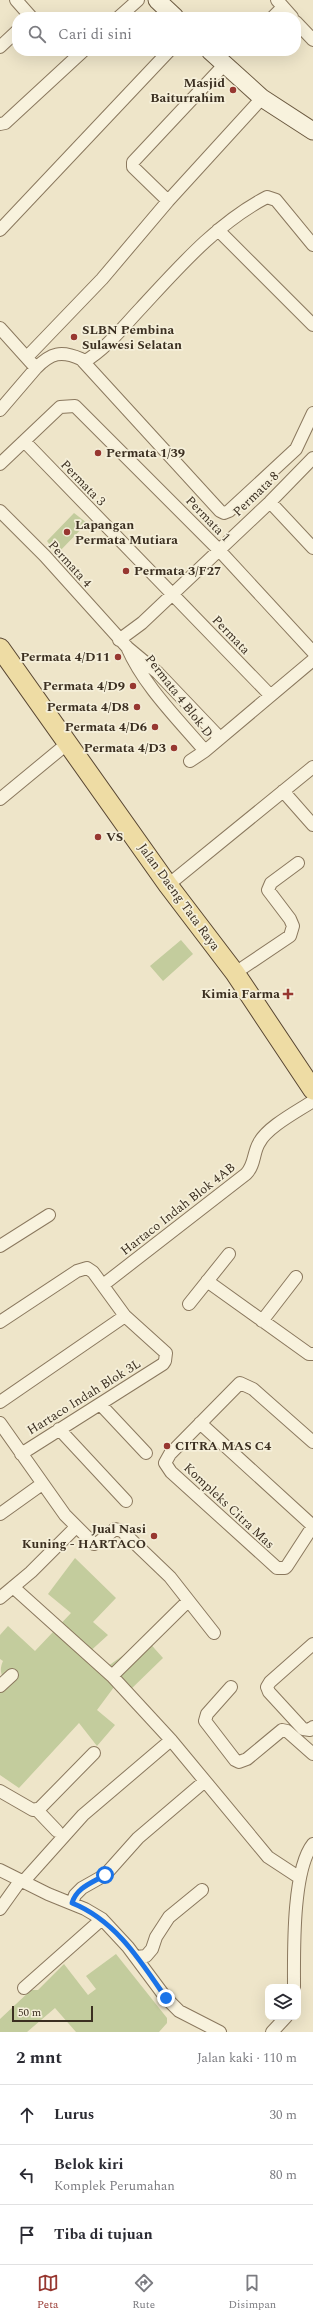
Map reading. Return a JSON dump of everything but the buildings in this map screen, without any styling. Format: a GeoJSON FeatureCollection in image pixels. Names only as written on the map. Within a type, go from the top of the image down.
{"type":"FeatureCollection","features":[{"type":"Feature","properties":{"kind":"main road","name":"Jalan Daeng Tata Raya"},"geometry":{"type":"LineString","coordinates":[[0,648],[168,885],[235,973],[313,1090]]}},
{"type":"Feature","properties":{"kind":"street"},"geometry":{"type":"LineString","coordinates":[[16,0],[30,12]]}},
{"type":"Feature","properties":{"kind":"street"},"geometry":{"type":"LineString","coordinates":[[125,12],[138,0]]}},
{"type":"Feature","properties":{"kind":"street"},"geometry":{"type":"LineString","coordinates":[[157,0],[170,12]]}},
{"type":"Feature","properties":{"kind":"street"},"geometry":{"type":"LineString","coordinates":[[280,4],[287,12]]}},
{"type":"Feature","properties":{"kind":"street"},"geometry":{"type":"LineString","coordinates":[[301,27],[313,40]]}},
{"type":"Feature","properties":{"kind":"street"},"geometry":{"type":"LineString","coordinates":[[0,47],[12,36]]}},
{"type":"Feature","properties":{"kind":"street"},"geometry":{"type":"LineString","coordinates":[[0,124],[5,123],[78,56]]}},
{"type":"Feature","properties":{"kind":"street"},"geometry":{"type":"LineString","coordinates":[[0,230],[164,56]]}},
{"type":"Feature","properties":{"kind":"street"},"geometry":{"type":"LineString","coordinates":[[215,56],[262,98],[313,131]]}},
{"type":"Feature","properties":{"kind":"street"},"geometry":{"type":"LineString","coordinates":[[168,201],[133,167],[133,162],[224,65]]}},
{"type":"Feature","properties":{"kind":"street"},"geometry":{"type":"LineString","coordinates":[[27,357],[102,280],[168,201],[262,98]]}},
{"type":"Feature","properties":{"kind":"street"},"geometry":{"type":"LineString","coordinates":[[84,362],[106,346],[190,255],[218,230],[264,198],[270,196],[276,200],[313,245]]}},
{"type":"Feature","properties":{"kind":"street"},"geometry":{"type":"LineString","coordinates":[[218,230],[313,325]]}},
{"type":"Feature","properties":{"kind":"street"},"geometry":{"type":"LineString","coordinates":[[0,328],[36,368]]}},
{"type":"Feature","properties":{"kind":"street"},"geometry":{"type":"LineString","coordinates":[[0,410],[36,368],[50,355],[59,353],[71,354],[84,362],[222,513],[229,511],[296,449],[313,413]]}},
{"type":"Feature","properties":{"kind":"street","name":"Permata 1"},"geometry":{"type":"LineString","coordinates":[[24,441],[60,406],[69,405],[80,409],[218,549],[313,652]]}},
{"type":"Feature","properties":{"kind":"street"},"geometry":{"type":"LineString","coordinates":[[0,464],[24,441]]}},
{"type":"Feature","properties":{"kind":"street","name":"Permata 3"},"geometry":{"type":"LineString","coordinates":[[24,441],[172,595]]}},
{"type":"Feature","properties":{"kind":"street","name":"Permata 8"},"geometry":{"type":"LineString","coordinates":[[218,549],[270,502],[313,458]]}},
{"type":"Feature","properties":{"kind":"street"},"geometry":{"type":"LineString","coordinates":[[270,502],[313,548]]}},
{"type":"Feature","properties":{"kind":"street","name":"Permata 4"},"geometry":{"type":"LineString","coordinates":[[0,511],[45,556],[121,642]]}},
{"type":"Feature","properties":{"kind":"street"},"geometry":{"type":"LineString","coordinates":[[218,549],[172,595],[121,642],[158,673],[220,738]]}},
{"type":"Feature","properties":{"kind":"street","name":"Permata"},"geometry":{"type":"LineString","coordinates":[[172,595],[270,695]]}},
{"type":"Feature","properties":{"kind":"street","name":"Permata 4 Blok D"},"geometry":{"type":"LineString","coordinates":[[121,642],[148,683],[205,751]]}},
{"type":"Feature","properties":{"kind":"street"},"geometry":{"type":"LineString","coordinates":[[190,761],[205,751],[313,660]]}},
{"type":"Feature","properties":{"kind":"street"},"geometry":{"type":"LineString","coordinates":[[0,799],[68,743]]}},
{"type":"Feature","properties":{"kind":"street"},"geometry":{"type":"LineString","coordinates":[[168,885],[313,767]]}},
{"type":"Feature","properties":{"kind":"street"},"geometry":{"type":"LineString","coordinates":[[283,791],[313,825]]}},
{"type":"Feature","properties":{"kind":"street"},"geometry":{"type":"LineString","coordinates":[[235,973],[290,936],[293,926],[290,919],[268,890],[271,883],[298,863]]}},
{"type":"Feature","properties":{"kind":"street","name":"Hartaco Indah Blok 4AB"},"geometry":{"type":"LineString","coordinates":[[103,1285],[246,1174],[252,1166],[259,1142],[266,1134],[313,1101]]}},
{"type":"Feature","properties":{"kind":"street"},"geometry":{"type":"LineString","coordinates":[[0,1246],[49,1215]]}},
{"type":"Feature","properties":{"kind":"street"},"geometry":{"type":"LineString","coordinates":[[189,1304],[229,1254]]}},
{"type":"Feature","properties":{"kind":"street"},"geometry":{"type":"LineString","coordinates":[[0,1322],[82,1269],[91,1270],[125,1316],[0,1402]]}},
{"type":"Feature","properties":{"kind":"street"},"geometry":{"type":"LineString","coordinates":[[262,1321],[296,1277]]}},
{"type":"Feature","properties":{"kind":"street"},"geometry":{"type":"LineString","coordinates":[[207,1281],[308,1354],[313,1354]]}},
{"type":"Feature","properties":{"kind":"street","name":"Hartaco Indah Blok 3L"},"geometry":{"type":"LineString","coordinates":[[21,1454],[163,1364],[167,1356],[164,1350],[125,1316]]}},
{"type":"Feature","properties":{"kind":"street","name":"Kompleks Citra Mas"},"geometry":{"type":"LineString","coordinates":[[313,1442],[252,1388],[242,1382],[237,1384],[170,1454],[165,1463],[167,1467],[274,1567],[281,1569],[287,1566],[313,1526]]}},
{"type":"Feature","properties":{"kind":"street"},"geometry":{"type":"LineString","coordinates":[[100,1404],[146,1453]]}},
{"type":"Feature","properties":{"kind":"street"},"geometry":{"type":"LineString","coordinates":[[0,1423],[4,1438],[31,1465],[42,1484],[76,1527],[97,1544],[112,1530],[120,1529],[170,1576],[214,1633]]}},
{"type":"Feature","properties":{"kind":"street"},"geometry":{"type":"LineString","coordinates":[[200,1423],[313,1526]]}},
{"type":"Feature","properties":{"kind":"street"},"geometry":{"type":"LineString","coordinates":[[59,1429],[126,1501]]}},
{"type":"Feature","properties":{"kind":"street"},"geometry":{"type":"LineString","coordinates":[[0,1514],[42,1484]]}},
{"type":"Feature","properties":{"kind":"street"},"geometry":{"type":"LineString","coordinates":[[0,1598],[31,1572],[76,1527]]}},
{"type":"Feature","properties":{"kind":"street"},"geometry":{"type":"LineString","coordinates":[[13,1587],[112,1676],[171,1740],[268,1857],[300,1878]]}},
{"type":"Feature","properties":{"kind":"street"},"geometry":{"type":"LineString","coordinates":[[112,1676],[188,1601]]}},
{"type":"Feature","properties":{"kind":"street"},"geometry":{"type":"LineString","coordinates":[[313,1644],[270,1682],[267,1687],[269,1692],[303,1729],[310,1730],[313,1727]]}},
{"type":"Feature","properties":{"kind":"street"},"geometry":{"type":"LineString","coordinates":[[0,1686],[12,1675]]}},
{"type":"Feature","properties":{"kind":"street"},"geometry":{"type":"LineString","coordinates":[[231,1687],[207,1714],[205,1721],[235,1760],[238,1762],[248,1759],[282,1730],[287,1731],[313,1754]]}},
{"type":"Feature","properties":{"kind":"street"},"geometry":{"type":"LineString","coordinates":[[0,1909],[21,1882],[83,1815],[171,1740]]}},
{"type":"Feature","properties":{"kind":"street"},"geometry":{"type":"LineString","coordinates":[[0,1791],[12,1796],[32,1810],[36,1809],[44,1805],[94,1753]]}},
{"type":"Feature","properties":{"kind":"street"},"geometry":{"type":"LineString","coordinates":[[72,1903],[74,1895],[82,1888],[105,1875],[149,1828],[205,1781]]}},
{"type":"Feature","properties":{"kind":"street"},"geometry":{"type":"LineString","coordinates":[[36,1809],[57,1831]]}},
{"type":"Feature","properties":{"kind":"street"},"geometry":{"type":"LineString","coordinates":[[294,1984],[294,1946],[300,1878],[309,1858],[313,1844]]}},
{"type":"Feature","properties":{"kind":"street"},"geometry":{"type":"LineString","coordinates":[[0,1870],[21,1882],[72,1903],[102,1919],[136,1957],[166,1998],[179,2012],[220,2032]]}},
{"type":"Feature","properties":{"kind":"street"},"geometry":{"type":"LineString","coordinates":[[136,1957],[146,1956],[152,1949],[161,1928],[169,1917],[202,1890]]}},
{"type":"Feature","properties":{"kind":"street"},"geometry":{"type":"LineString","coordinates":[[24,1988],[102,1919]]}},
{"type":"Feature","properties":{"kind":"street"},"geometry":{"type":"LineString","coordinates":[[272,2032],[286,2024]]}},
{"type":"Feature","properties":{"kind":"green space","name":"Lapangan Permata Mutiara"},"geometry":{"type":"Polygon","coordinates":[[[74,513],[87,523],[57,554],[47,541],[74,513]]]}},
{"type":"Feature","properties":{"kind":"green space"},"geometry":{"type":"Polygon","coordinates":[[[181,940],[193,954],[163,981],[150,966],[181,940]]]}},
{"type":"Feature","properties":{"kind":"green space"},"geometry":{"type":"Polygon","coordinates":[[[75,1558],[116,1598],[93,1622],[108,1635],[86,1655],[104,1669],[146,1639],[163,1658],[128,1692],[117,1683],[97,1710],[115,1725],[97,1746],[79,1723],[19,1788],[0,1775],[0,1684],[4,1679],[1,1670],[3,1661],[0,1659],[0,1635],[8,1626],[35,1651],[71,1613],[48,1594],[75,1558]]]}},
{"type":"Feature","properties":{"kind":"green space"},"geometry":{"type":"Polygon","coordinates":[[[116,1954],[167,2018],[167,2023],[159,2032],[76,2032],[55,2008],[27,2032],[0,2032],[0,2019],[31,1990],[38,1990],[64,1964],[88,1995],[96,1989],[86,1976],[116,1954]]]}},
{"type":"Feature","properties":{"kind":"place","name":"Masjid Baiturrahim"},"geometry":{"type":"Point","coordinates":[233,90]}},
{"type":"Feature","properties":{"kind":"place","name":"SLBN Pembina Sulawesi Selatan"},"geometry":{"type":"Point","coordinates":[74,337]}},
{"type":"Feature","properties":{"kind":"place","name":"Permata 1/39"},"geometry":{"type":"Point","coordinates":[98,453]}},
{"type":"Feature","properties":{"kind":"place","name":"Lapangan Permata Mutiara"},"geometry":{"type":"Point","coordinates":[67,532]}},
{"type":"Feature","properties":{"kind":"place","name":"Permata 3/F27"},"geometry":{"type":"Point","coordinates":[126,571]}},
{"type":"Feature","properties":{"kind":"place","name":"Permata 4/D11"},"geometry":{"type":"Point","coordinates":[118,657]}},
{"type":"Feature","properties":{"kind":"place","name":"Permata 4/D9"},"geometry":{"type":"Point","coordinates":[133,686]}},
{"type":"Feature","properties":{"kind":"place","name":"Permata 4/D8"},"geometry":{"type":"Point","coordinates":[137,707]}},
{"type":"Feature","properties":{"kind":"place","name":"Permata 4/D6"},"geometry":{"type":"Point","coordinates":[155,727]}},
{"type":"Feature","properties":{"kind":"place","name":"Permata 4/D3"},"geometry":{"type":"Point","coordinates":[174,748]}},
{"type":"Feature","properties":{"kind":"place","name":"VS"},"geometry":{"type":"Point","coordinates":[98,837]}},
{"type":"Feature","properties":{"kind":"place","name":"Kimia Farma"},"geometry":{"type":"Point","coordinates":[288,994]}},
{"type":"Feature","properties":{"kind":"place","name":"CITRA MAS C4"},"geometry":{"type":"Point","coordinates":[167,1446]}},
{"type":"Feature","properties":{"kind":"place","name":"Jual Nasi Kuning - HARTACO"},"geometry":{"type":"Point","coordinates":[154,1536]}},
{"type":"Feature","properties":{"kind":"route"},"geometry":{"type":"LineString","coordinates":[[105,1875],[82,1888],[74,1895],[72,1903],[85,1908],[108,1924],[128,1947],[166,1998]]}}]}
